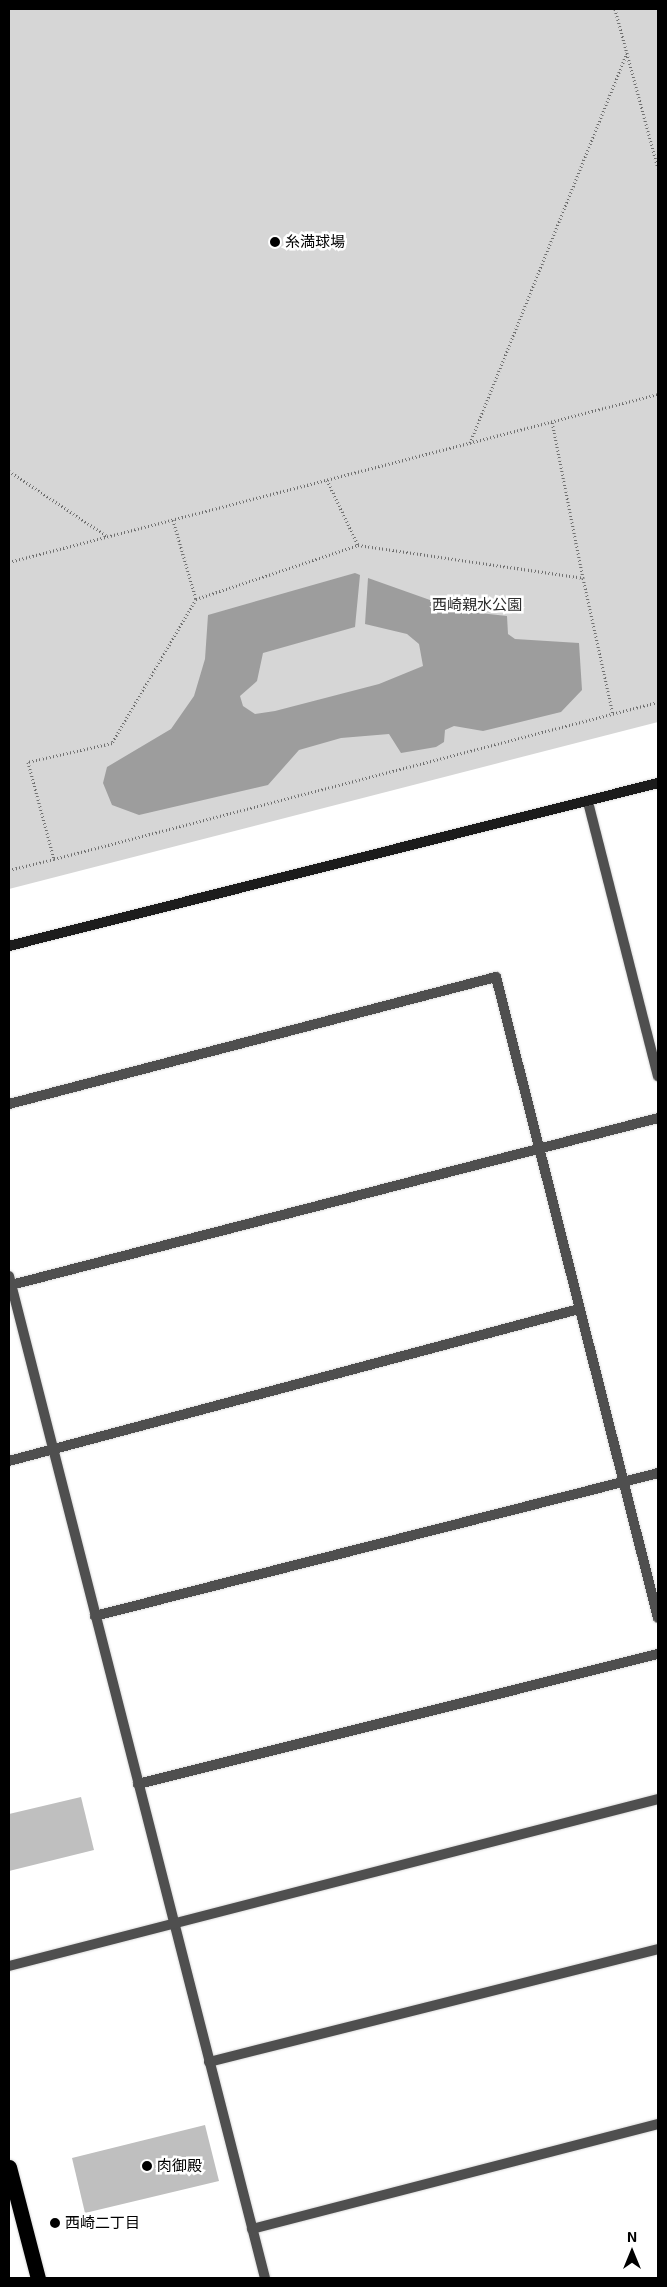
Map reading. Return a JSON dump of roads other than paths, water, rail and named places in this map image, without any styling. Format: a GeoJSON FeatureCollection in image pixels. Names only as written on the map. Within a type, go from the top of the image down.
{"type":"FeatureCollection","features":[{"type":"Feature","properties":{"kind":"highway"},"geometry":{"type":"LineString","coordinates":[[9,2167],[38,2278]]}},
{"type":"Feature","properties":{"kind":"street"},"geometry":{"type":"LineString","coordinates":[[9,946],[658,783]]}},
{"type":"Feature","properties":{"kind":"street"},"geometry":{"type":"LineString","coordinates":[[588,802],[658,1076]]}},
{"type":"Feature","properties":{"kind":"street"},"geometry":{"type":"LineString","coordinates":[[9,1104],[496,977],[579,1309],[626,1481],[658,1618]]}},
{"type":"Feature","properties":{"kind":"street"},"geometry":{"type":"LineString","coordinates":[[265,2278],[10,1281],[658,1118]]}},
{"type":"Feature","properties":{"kind":"street"},"geometry":{"type":"LineString","coordinates":[[9,1461],[579,1309]]}},
{"type":"Feature","properties":{"kind":"street"},"geometry":{"type":"LineString","coordinates":[[95,1616],[658,1473]]}},
{"type":"Feature","properties":{"kind":"street"},"geometry":{"type":"LineString","coordinates":[[138,1784],[658,1654]]}},
{"type":"Feature","properties":{"kind":"street"},"geometry":{"type":"LineString","coordinates":[[9,1966],[658,1799]]}},
{"type":"Feature","properties":{"kind":"street"},"geometry":{"type":"LineString","coordinates":[[209,2062],[658,1949]]}},
{"type":"Feature","properties":{"kind":"street"},"geometry":{"type":"LineString","coordinates":[[252,2229],[658,2124]]}},
{"type":"Feature","properties":{"kind":"place","name":"糸満球場"},"geometry":{"type":"Point","coordinates":[275,242]}},
{"type":"Feature","properties":{"kind":"place","name":"肉御殿"},"geometry":{"type":"Point","coordinates":[147,2166]}},
{"type":"Feature","properties":{"kind":"place","name":"西崎二丁目"},"geometry":{"type":"Point","coordinates":[55,2223]}},
{"type":"Feature","properties":{"kind":"park label","name":"西崎親水公園"},"geometry":{"type":"Point","coordinates":[477,605]}}]}
